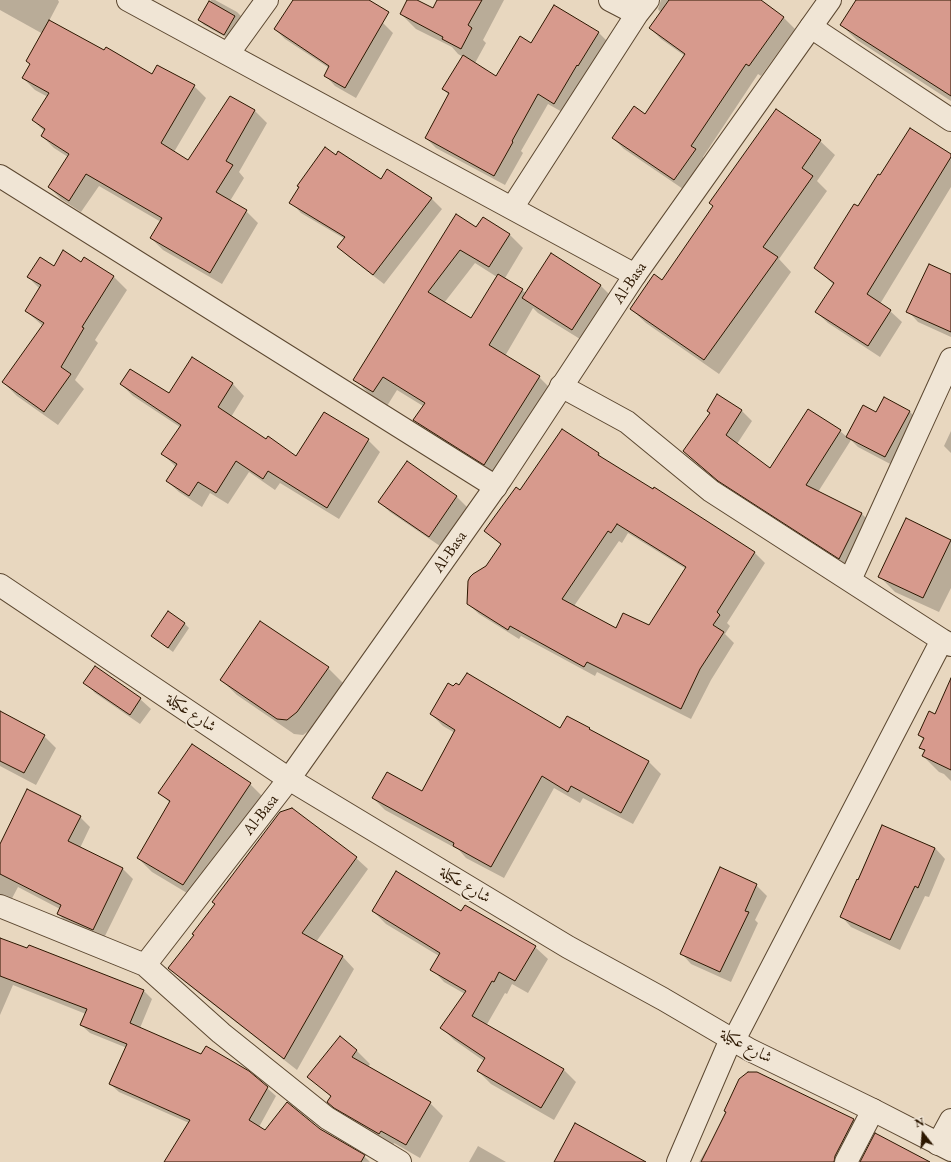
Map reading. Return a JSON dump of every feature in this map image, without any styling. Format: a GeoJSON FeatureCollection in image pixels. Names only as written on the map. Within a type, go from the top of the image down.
{"type":"FeatureCollection","features":[{"type":"Feature","properties":{"kind":"street"},"geometry":{"type":"LineString","coordinates":[[128,0],[635,275]]}},
{"type":"Feature","properties":{"kind":"street"},"geometry":{"type":"LineString","coordinates":[[228,54],[267,0]]}},
{"type":"Feature","properties":{"kind":"street"},"geometry":{"type":"LineString","coordinates":[[512,208],[642,7],[610,0]]}},
{"type":"Feature","properties":{"kind":"street","name":"Al-Basa"},"geometry":{"type":"LineString","coordinates":[[145,965],[289,779],[496,487],[635,275],[830,0]]}},
{"type":"Feature","properties":{"kind":"street"},"geometry":{"type":"LineString","coordinates":[[811,27],[951,120]]}},
{"type":"Feature","properties":{"kind":"street"},"geometry":{"type":"LineString","coordinates":[[0,176],[496,487]]}},
{"type":"Feature","properties":{"kind":"street"},"geometry":{"type":"LineString","coordinates":[[850,580],[951,359]]}},
{"type":"Feature","properties":{"kind":"street"},"geometry":{"type":"LineString","coordinates":[[561,386],[627,422],[711,491],[946,643],[733,1039],[678,1162]]}},
{"type":"Feature","properties":{"kind":"street","name":"شارع عكيلة"},"geometry":{"type":"LineString","coordinates":[[0,585],[289,779],[568,947],[663,999],[750,1050],[873,1110],[947,1154]]}},
{"type":"Feature","properties":{"kind":"street"},"geometry":{"type":"LineString","coordinates":[[0,906],[145,965],[221,1034],[328,1118],[400,1162]]}},
{"type":"Feature","properties":{"kind":"street"},"geometry":{"type":"LineString","coordinates":[[846,1162],[873,1110]]}},
{"type":"Feature","properties":{"kind":"street"},"geometry":{"type":"LineString","coordinates":[[947,1154],[951,1120]]}},
{"type":"Feature","properties":{"kind":"building"},"geometry":{"type":"Polygon","coordinates":[[[293,0],[369,0],[389,12],[345,88],[324,76],[329,66],[274,29],[293,0]]]}},
{"type":"Feature","properties":{"kind":"building"},"geometry":{"type":"Polygon","coordinates":[[[407,0],[417,0],[433,8],[437,0],[482,0],[468,25],[472,28],[461,49],[442,39],[443,37],[400,14],[407,0]]]}},
{"type":"Feature","properties":{"kind":"building"},"geometry":{"type":"Polygon","coordinates":[[[669,0],[761,0],[784,17],[749,66],[746,64],[691,146],[696,149],[674,180],[612,138],[634,106],[645,114],[685,54],[649,28],[669,0]]]}},
{"type":"Feature","properties":{"kind":"building"},"geometry":{"type":"Polygon","coordinates":[[[856,0],[951,0],[951,96],[840,25],[856,0]]]}},
{"type":"Feature","properties":{"kind":"building"},"geometry":{"type":"Polygon","coordinates":[[[209,1],[235,16],[224,35],[198,20],[209,1]]]}},
{"type":"Feature","properties":{"kind":"building"},"geometry":{"type":"Polygon","coordinates":[[[554,5],[599,32],[554,104],[538,94],[494,176],[425,138],[449,93],[442,89],[463,55],[496,76],[520,36],[531,43],[554,5]]]}},
{"type":"Feature","properties":{"kind":"building"},"geometry":{"type":"Polygon","coordinates":[[[49,20],[104,50],[106,47],[152,74],[157,65],[195,85],[161,143],[188,160],[230,96],[255,110],[226,161],[233,165],[216,192],[247,210],[210,273],[150,238],[162,218],[86,174],[69,201],[48,187],[69,154],[41,136],[45,129],[32,120],[49,93],[22,78],[30,64],[26,61],[49,20]]]}},
{"type":"Feature","properties":{"kind":"building"},"geometry":{"type":"Polygon","coordinates":[[[776,109],[821,140],[802,168],[813,176],[763,247],[778,257],[704,360],[630,309],[654,274],[662,280],[713,206],[709,203],[776,109]]]}},
{"type":"Feature","properties":{"kind":"building"},"geometry":{"type":"Polygon","coordinates":[[[910,128],[951,154],[951,157],[867,294],[891,310],[868,346],[815,312],[834,283],[814,268],[854,204],[858,206],[910,128]]]}},
{"type":"Feature","properties":{"kind":"building"},"geometry":{"type":"Polygon","coordinates":[[[325,147],[336,155],[338,151],[381,179],[387,169],[432,198],[373,275],[337,247],[345,237],[289,203],[299,187],[297,186],[325,147]]]}},
{"type":"Feature","properties":{"kind":"building"},"geometry":{"type":"Polygon","coordinates":[[[456,214],[476,227],[483,217],[510,234],[489,267],[460,250],[428,292],[471,318],[498,274],[523,289],[489,345],[540,376],[484,465],[413,420],[425,403],[383,377],[373,392],[353,380],[456,214]]]}},
{"type":"Feature","properties":{"kind":"building"},"geometry":{"type":"Polygon","coordinates":[[[63,250],[81,262],[84,257],[114,276],[82,327],[84,328],[61,367],[71,374],[44,412],[2,382],[44,323],[25,311],[41,285],[27,277],[40,257],[54,266],[63,250]]]}},
{"type":"Feature","properties":{"kind":"building"},"geometry":{"type":"Polygon","coordinates":[[[551,253],[601,285],[572,330],[522,298],[551,253]]]}},
{"type":"Feature","properties":{"kind":"building"},"geometry":{"type":"Polygon","coordinates":[[[929,264],[951,274],[951,332],[906,312],[929,264]]]}},
{"type":"Feature","properties":{"kind":"building"},"geometry":{"type":"Polygon","coordinates":[[[192,357],[233,383],[218,407],[266,439],[268,436],[296,456],[324,412],[369,439],[327,508],[268,471],[263,479],[236,461],[216,493],[198,482],[189,496],[166,481],[177,464],[161,454],[181,425],[120,384],[130,369],[169,393],[192,357]]]}},
{"type":"Feature","properties":{"kind":"building"},"geometry":{"type":"Polygon","coordinates":[[[717,394],[742,410],[726,435],[770,468],[808,409],[841,430],[806,485],[862,513],[839,559],[718,481],[683,451],[710,413],[707,411],[717,394]]]}},
{"type":"Feature","properties":{"kind":"building"},"geometry":{"type":"Polygon","coordinates":[[[884,397],[910,411],[885,457],[846,437],[863,405],[876,412],[884,397]]]}},
{"type":"Feature","properties":{"kind":"building"},"geometry":{"type":"Polygon","coordinates":[[[562,429],[599,453],[598,455],[653,489],[654,487],[755,552],[717,612],[720,615],[713,625],[724,632],[700,669],[681,709],[587,662],[584,667],[510,626],[508,630],[467,604],[468,581],[470,577],[486,566],[501,544],[484,531],[516,487],[520,490],[562,429]],[[617,524],[611,533],[608,531],[562,599],[616,628],[623,613],[649,625],[686,567],[617,524]]]}},
{"type":"Feature","properties":{"kind":"building"},"geometry":{"type":"Polygon","coordinates":[[[407,461],[457,496],[429,537],[378,502],[407,461]]]}},
{"type":"Feature","properties":{"kind":"building"},"geometry":{"type":"Polygon","coordinates":[[[906,518],[951,540],[923,598],[878,577],[906,518]]]}},
{"type":"Feature","properties":{"kind":"building"},"geometry":{"type":"Polygon","coordinates":[[[168,611],[185,623],[168,648],[151,636],[168,611]]]}},
{"type":"Feature","properties":{"kind":"building"},"geometry":{"type":"Polygon","coordinates":[[[260,621],[329,667],[297,712],[287,720],[277,719],[220,680],[260,621]]]}},
{"type":"Feature","properties":{"kind":"building"},"geometry":{"type":"Polygon","coordinates":[[[95,666],[141,698],[130,715],[83,683],[95,666]]]}},
{"type":"Feature","properties":{"kind":"building"},"geometry":{"type":"Polygon","coordinates":[[[467,673],[560,728],[567,716],[649,761],[621,813],[571,786],[568,792],[542,776],[491,867],[453,846],[454,843],[372,798],[387,772],[422,791],[455,730],[430,714],[448,683],[453,686],[456,683],[459,685],[467,673]]]}},
{"type":"Feature","properties":{"kind":"building"},"geometry":{"type":"Polygon","coordinates":[[[951,678],[951,770],[922,756],[925,750],[919,748],[924,738],[918,735],[929,711],[935,714],[951,678]]]}},
{"type":"Feature","properties":{"kind":"building"},"geometry":{"type":"Polygon","coordinates":[[[0,711],[45,735],[24,773],[0,761],[0,711]]]}},
{"type":"Feature","properties":{"kind":"building"},"geometry":{"type":"Polygon","coordinates":[[[192,744],[251,783],[183,885],[137,858],[170,801],[158,793],[192,744]]]}},
{"type":"Feature","properties":{"kind":"building"},"geometry":{"type":"Polygon","coordinates":[[[27,789],[81,816],[68,841],[123,868],[93,930],[57,914],[61,905],[0,874],[0,844],[27,789]]]}},
{"type":"Feature","properties":{"kind":"building"},"geometry":{"type":"Polygon","coordinates":[[[292,808],[357,857],[302,933],[343,956],[284,1059],[168,968],[194,935],[192,934],[215,904],[212,902],[280,812],[292,808]]]}},
{"type":"Feature","properties":{"kind":"building"},"geometry":{"type":"Polygon","coordinates":[[[882,825],[935,848],[918,888],[915,886],[890,940],[840,917],[882,825]]]}},
{"type":"Feature","properties":{"kind":"building"},"geometry":{"type":"Polygon","coordinates":[[[720,867],[757,884],[745,911],[749,912],[720,972],[680,954],[720,867]]]}},
{"type":"Feature","properties":{"kind":"building"},"geometry":{"type":"Polygon","coordinates":[[[396,871],[461,911],[465,905],[536,946],[515,981],[499,972],[494,982],[492,981],[472,1016],[564,1069],[541,1108],[477,1071],[485,1058],[440,1028],[466,991],[430,970],[440,953],[372,911],[396,871]]]}},
{"type":"Feature","properties":{"kind":"building"},"geometry":{"type":"Polygon","coordinates":[[[0,938],[27,948],[29,945],[144,990],[130,1023],[201,1054],[206,1046],[249,1071],[268,1087],[249,1120],[265,1130],[287,1102],[320,1129],[365,1155],[361,1162],[164,1162],[190,1120],[109,1084],[127,1044],[80,1025],[87,1009],[0,976],[0,938]]]}},
{"type":"Feature","properties":{"kind":"building"},"geometry":{"type":"Polygon","coordinates":[[[340,1036],[357,1050],[352,1057],[431,1102],[406,1145],[381,1131],[379,1134],[334,1108],[327,1102],[331,1096],[307,1077],[340,1036]]]}},
{"type":"Feature","properties":{"kind":"building"},"geometry":{"type":"Polygon","coordinates":[[[748,1072],[757,1072],[854,1119],[835,1156],[834,1162],[701,1162],[726,1112],[724,1111],[739,1079],[748,1072]]]}},
{"type":"Feature","properties":{"kind":"building"},"geometry":{"type":"Polygon","coordinates":[[[575,1123],[646,1162],[554,1162],[575,1123]]]}},
{"type":"Feature","properties":{"kind":"building"},"geometry":{"type":"Polygon","coordinates":[[[875,1133],[930,1162],[860,1162],[875,1133]]]}}]}
